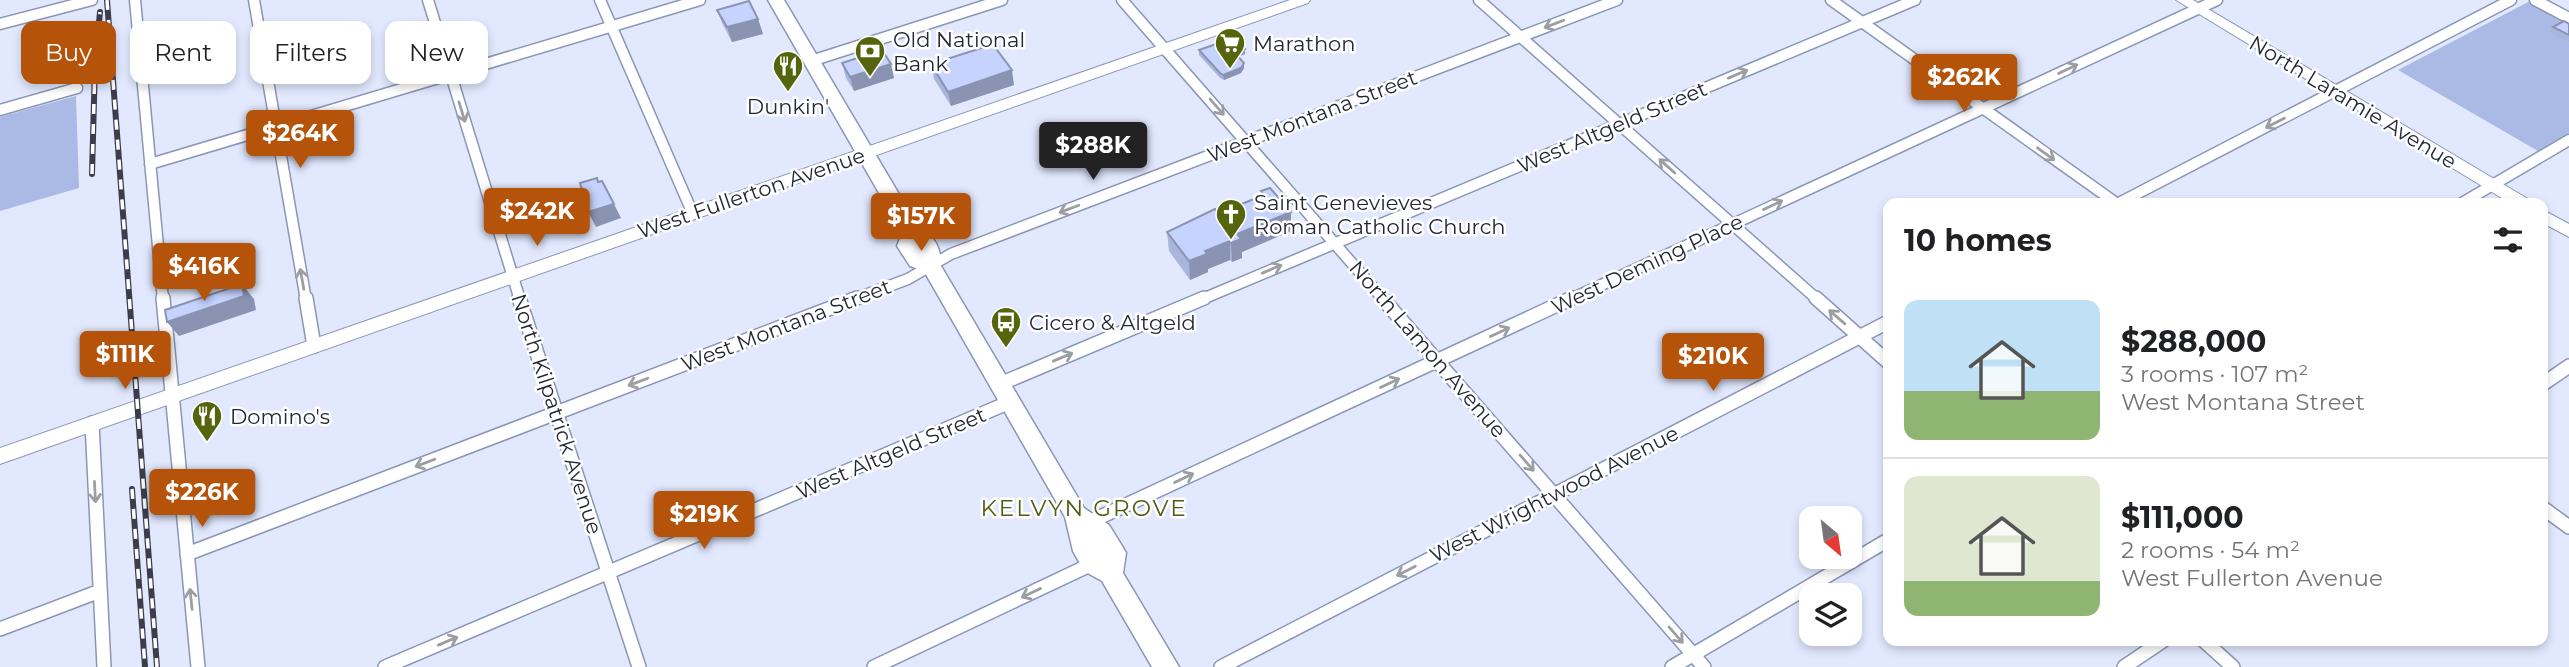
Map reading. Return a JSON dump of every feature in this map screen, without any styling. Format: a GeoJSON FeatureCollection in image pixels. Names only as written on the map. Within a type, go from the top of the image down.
{"type":"FeatureCollection","features":[{"type":"Feature","properties":{"kind":"main road"},"geometry":{"type":"LineString","coordinates":[[776,0],[912,233],[907,246],[916,261],[931,266],[1081,522],[1102,569],[1166,667]]}},
{"type":"Feature","properties":{"kind":"main road","name":"West Fullerton Avenue"},"geometry":{"type":"LineString","coordinates":[[0,456],[1303,0]]}},
{"type":"Feature","properties":{"kind":"main road","name":"North Laramie Avenue"},"geometry":{"type":"LineString","coordinates":[[2183,0],[2514,198]]}},
{"type":"Feature","properties":{"kind":"main road"},"geometry":{"type":"LineString","coordinates":[[2548,219],[2569,231]]}},
{"type":"Feature","properties":{"kind":"street"},"geometry":{"type":"LineString","coordinates":[[0,24],[92,0]]}},
{"type":"Feature","properties":{"kind":"street"},"geometry":{"type":"LineString","coordinates":[[135,0],[198,667]]}},
{"type":"Feature","properties":{"kind":"street"},"geometry":{"type":"LineString","coordinates":[[254,0],[314,346]]}},
{"type":"Feature","properties":{"kind":"street","name":"North Kilpatrick Avenue"},"geometry":{"type":"LineString","coordinates":[[428,0],[434,21]]}},
{"type":"Feature","properties":{"kind":"street"},"geometry":{"type":"LineString","coordinates":[[600,0],[693,214]]}},
{"type":"Feature","properties":{"kind":"street"},"geometry":{"type":"LineString","coordinates":[[488,64],[700,0]]}},
{"type":"Feature","properties":{"kind":"street"},"geometry":{"type":"LineString","coordinates":[[811,61],[1002,0]]}},
{"type":"Feature","properties":{"kind":"street","name":"North Lamon Avenue"},"geometry":{"type":"LineString","coordinates":[[1122,0],[1704,667]]}},
{"type":"Feature","properties":{"kind":"street"},"geometry":{"type":"LineString","coordinates":[[1479,0],[1883,358]]}},
{"type":"Feature","properties":{"kind":"street","name":"West Montana Street"},"geometry":{"type":"LineString","coordinates":[[187,554],[908,279],[951,254],[1617,0]]}},
{"type":"Feature","properties":{"kind":"street"},"geometry":{"type":"LineString","coordinates":[[1831,0],[2110,198]]}},
{"type":"Feature","properties":{"kind":"street","name":"West Altgeld Street"},"geometry":{"type":"LineString","coordinates":[[385,667],[608,573],[1336,243],[1915,0]]}},
{"type":"Feature","properties":{"kind":"street","name":"West Deming Place"},"geometry":{"type":"LineString","coordinates":[[1081,522],[2217,0]]}},
{"type":"Feature","properties":{"kind":"street"},"geometry":{"type":"LineString","coordinates":[[2127,198],[2511,0]]}},
{"type":"Feature","properties":{"kind":"street"},"geometry":{"type":"LineString","coordinates":[[2535,0],[2569,18]]}},
{"type":"Feature","properties":{"kind":"street"},"geometry":{"type":"LineString","coordinates":[[150,164],[421,84]]}},
{"type":"Feature","properties":{"kind":"street","name":"North Kilpatrick Avenue"},"geometry":{"type":"LineString","coordinates":[[454,84],[512,277],[639,667]]}},
{"type":"Feature","properties":{"kind":"street"},"geometry":{"type":"LineString","coordinates":[[0,110],[77,88]]}},
{"type":"Feature","properties":{"kind":"street"},"geometry":{"type":"LineString","coordinates":[[2470,198],[2569,140]]}},
{"type":"Feature","properties":{"kind":"street","name":"West Wrightwood Avenue"},"geometry":{"type":"LineString","coordinates":[[1220,667],[1883,325]]}},
{"type":"Feature","properties":{"kind":"street"},"geometry":{"type":"LineString","coordinates":[[2548,381],[2569,366]]}},
{"type":"Feature","properties":{"kind":"street"},"geometry":{"type":"LineString","coordinates":[[92,424],[104,667]]}},
{"type":"Feature","properties":{"kind":"street"},"geometry":{"type":"LineString","coordinates":[[2548,512],[2569,527]]}},
{"type":"Feature","properties":{"kind":"street"},"geometry":{"type":"LineString","coordinates":[[1672,667],[1883,543]]}},
{"type":"Feature","properties":{"kind":"street"},"geometry":{"type":"LineString","coordinates":[[874,667],[1102,569]]}},
{"type":"Feature","properties":{"kind":"street"},"geometry":{"type":"LineString","coordinates":[[0,628],[100,590]]}},
{"type":"Feature","properties":{"kind":"street"},"geometry":{"type":"LineString","coordinates":[[2124,667],[2155,646]]}},
{"type":"Feature","properties":{"kind":"street"},"geometry":{"type":"LineString","coordinates":[[2210,646],[2233,667]]}},
{"type":"Feature","properties":{"kind":"shaded area"},"geometry":{"type":"Polygon","coordinates":[[[2530,1],[2569,21],[2569,133],[2538,151],[2398,70],[2530,1]]]}},
{"type":"Feature","properties":{"kind":"shaded area"},"geometry":{"type":"Polygon","coordinates":[[[76,96],[79,188],[0,211],[0,117],[76,96]]]}},
{"type":"Feature","properties":{"kind":"building"},"geometry":{"type":"Polygon","coordinates":[[[749,1],[758,19],[727,27],[717,10],[749,1]]]}},
{"type":"Feature","properties":{"kind":"building"},"geometry":{"type":"Polygon","coordinates":[[[2564,21],[2569,24],[2569,35],[2553,27],[2564,21]]]}},
{"type":"Feature","properties":{"kind":"building"},"geometry":{"type":"Polygon","coordinates":[[[1234,38],[1245,49],[1235,53],[1244,63],[1241,68],[1223,75],[1199,50],[1234,38]]]}},
{"type":"Feature","properties":{"kind":"building"},"geometry":{"type":"Polygon","coordinates":[[[994,46],[1012,70],[948,92],[931,64],[994,46]]]}},
{"type":"Feature","properties":{"kind":"building"},"geometry":{"type":"Polygon","coordinates":[[[882,50],[891,64],[850,77],[842,63],[882,50]]]}},
{"type":"Feature","properties":{"kind":"building"},"geometry":{"type":"Polygon","coordinates":[[[597,178],[598,182],[602,181],[614,204],[588,212],[580,183],[597,178]]]}},
{"type":"Feature","properties":{"kind":"building"},"geometry":{"type":"Polygon","coordinates":[[[1270,188],[1291,212],[1237,234],[1241,239],[1205,251],[1207,254],[1189,261],[1167,232],[1215,209],[1219,213],[1264,195],[1261,191],[1270,188]]]}},
{"type":"Feature","properties":{"kind":"building"},"geometry":{"type":"Polygon","coordinates":[[[242,284],[244,296],[167,322],[165,310],[242,284]]]}},
{"type":"Feature","properties":{"kind":"railway"},"geometry":{"type":"LineString","coordinates":[[107,0],[157,667]]}},
{"type":"Feature","properties":{"kind":"railway"},"geometry":{"type":"LineString","coordinates":[[92,174],[95,64],[100,12]]}},
{"type":"Feature","properties":{"kind":"railway"},"geometry":{"type":"LineString","coordinates":[[132,489],[145,667]]}},
{"type":"Feature","properties":{"kind":"place","name":"Marathon"},"geometry":{"type":"Point","coordinates":[1230,70]}},
{"type":"Feature","properties":{"kind":"place","name":"Old National Bank"},"geometry":{"type":"Point","coordinates":[870,78]}},
{"type":"Feature","properties":{"kind":"place","name":"Dunkin'"},"geometry":{"type":"Point","coordinates":[788,93]}},
{"type":"Feature","properties":{"kind":"place","name":"Saint Genevieves Roman Catholic Church"},"geometry":{"type":"Point","coordinates":[1231,241]}},
{"type":"Feature","properties":{"kind":"place","name":"Cicero & Altgeld"},"geometry":{"type":"Point","coordinates":[1006,349]}},
{"type":"Feature","properties":{"kind":"place","name":"Domino's"},"geometry":{"type":"Point","coordinates":[207,443]}},
{"type":"Feature","properties":{"kind":"district","name":"KELVYN GROVE"},"geometry":{"type":"Point","coordinates":[1084,508]}}]}
